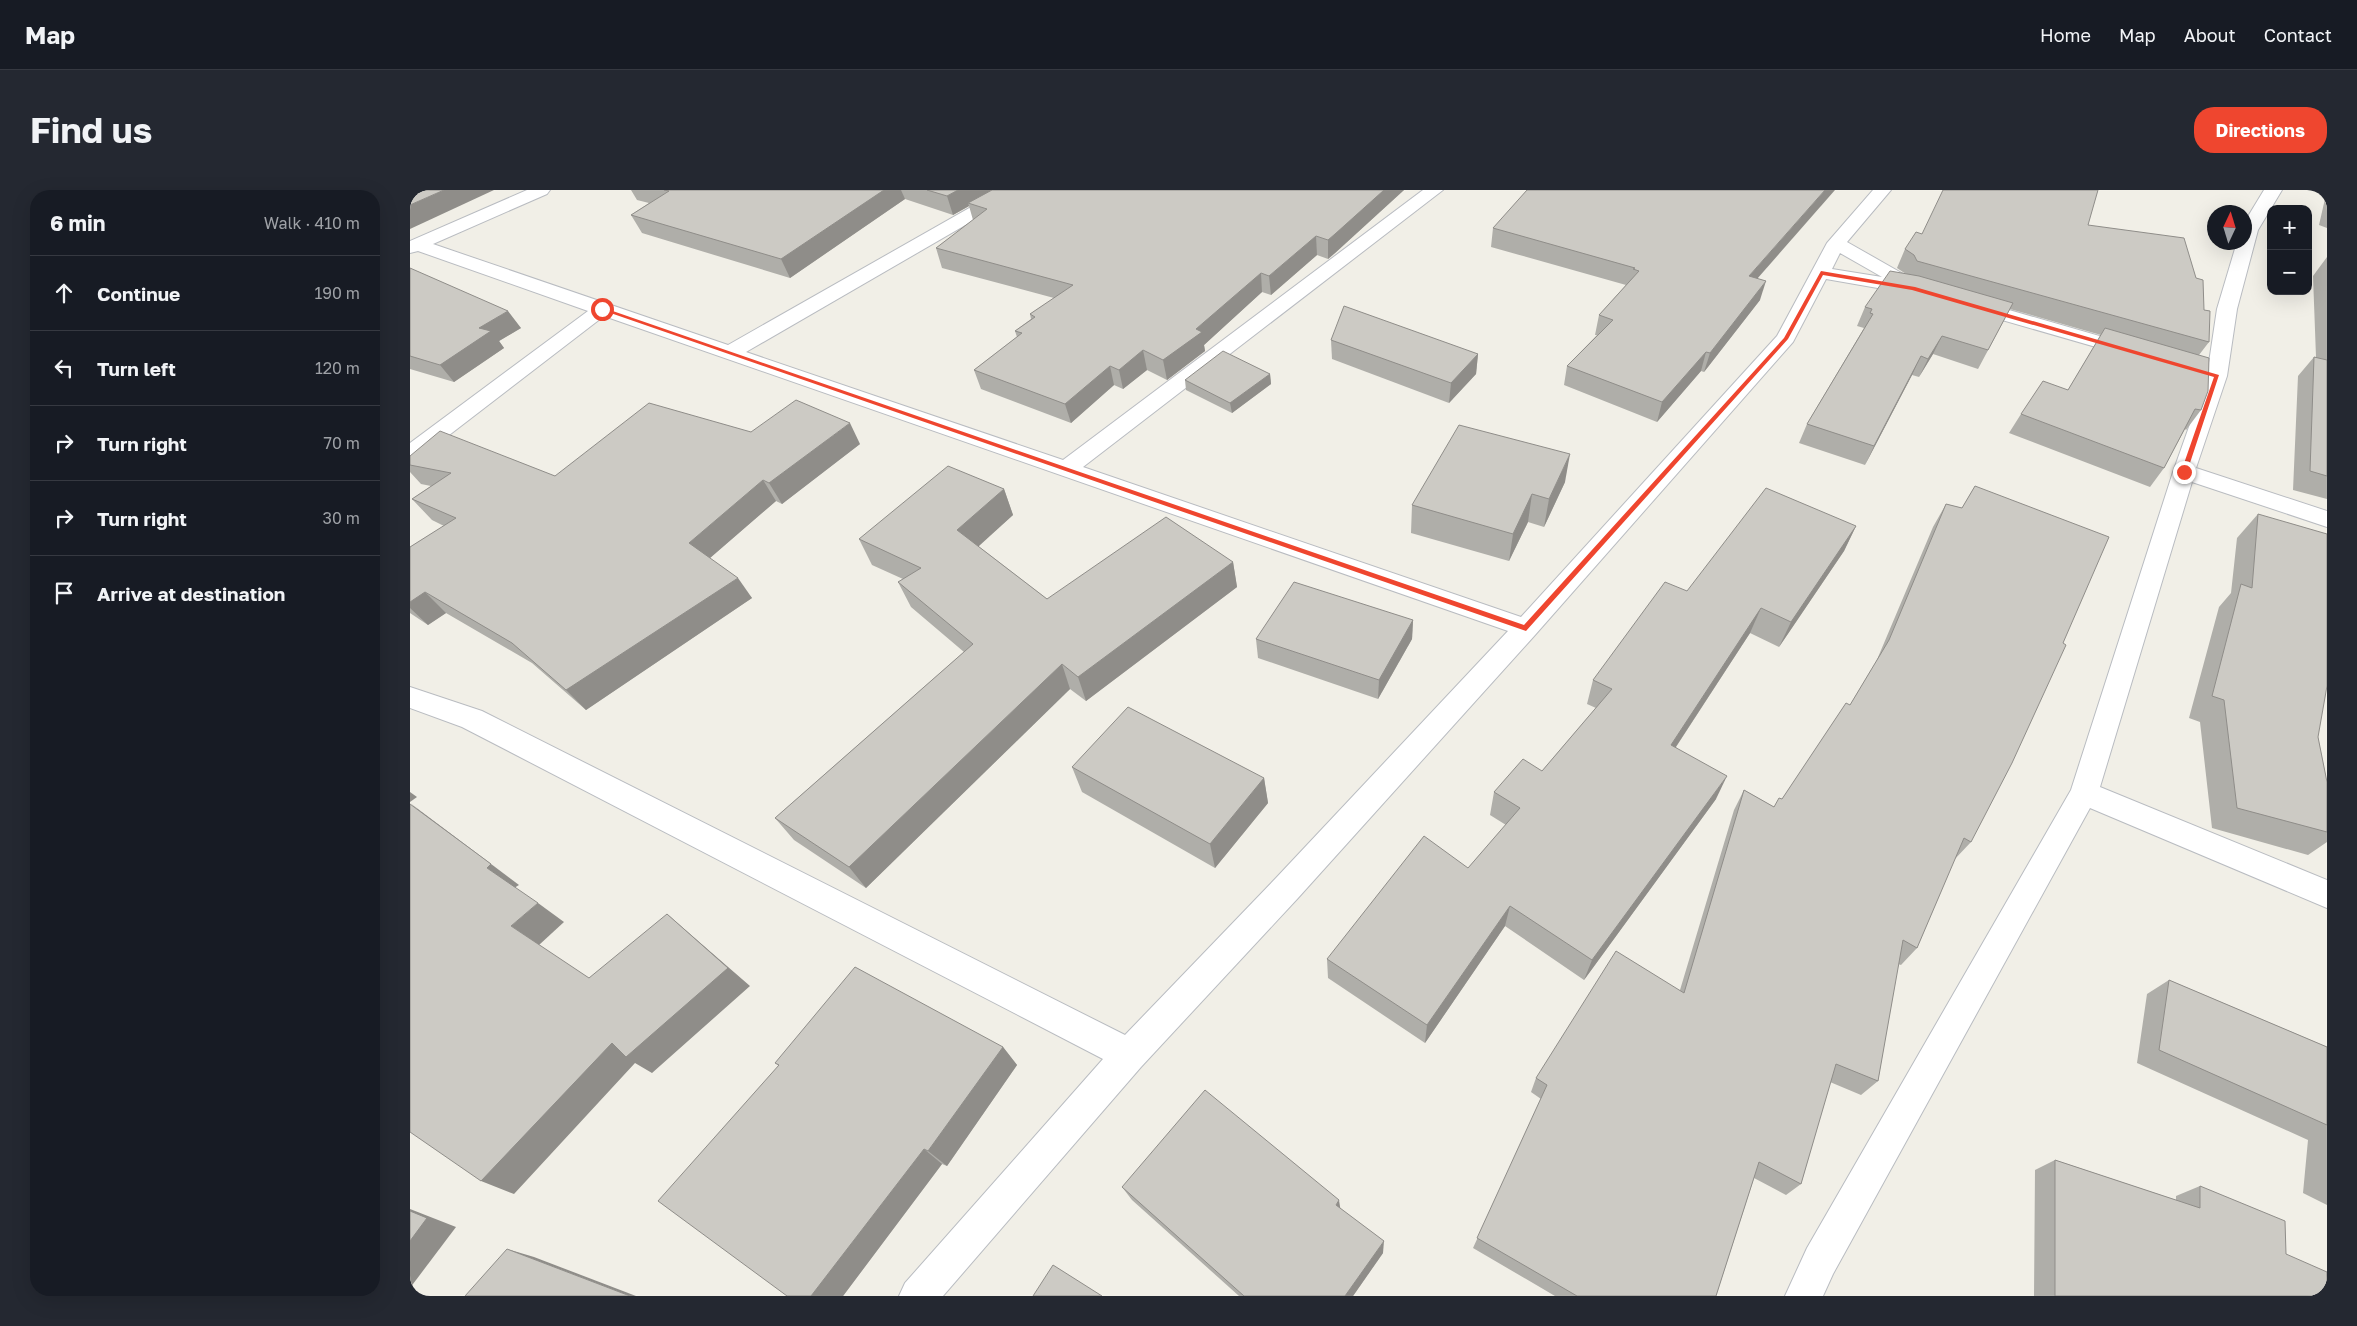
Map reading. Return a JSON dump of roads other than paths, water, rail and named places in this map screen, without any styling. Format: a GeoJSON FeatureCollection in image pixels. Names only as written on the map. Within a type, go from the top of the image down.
{"type":"FeatureCollection","features":[{"type":"Feature","properties":{"kind":"street"},"geometry":{"type":"LineString","coordinates":[[414,247],[541,190]]}},
{"type":"Feature","properties":{"kind":"street"},"geometry":{"type":"LineString","coordinates":[[729,353],[1013,190]]}},
{"type":"Feature","properties":{"kind":"street"},"geometry":{"type":"LineString","coordinates":[[1066,469],[1434,190]]}},
{"type":"Feature","properties":{"kind":"street"},"geometry":{"type":"LineString","coordinates":[[918,1296],[1129,1055],[1287,888],[1526,628],[1786,338],[1836,243],[1882,190]]}},
{"type":"Feature","properties":{"kind":"street"},"geometry":{"type":"LineString","coordinates":[[1804,1296],[1820,1261],[2084,793],[2184,472],[2208,374],[2249,230],[2273,190]]}},
{"type":"Feature","properties":{"kind":"street"},"geometry":{"type":"LineString","coordinates":[[1836,243],[1931,293]]}},
{"type":"Feature","properties":{"kind":"street"},"geometry":{"type":"LineString","coordinates":[[414,247],[602,309],[1526,628]]}},
{"type":"Feature","properties":{"kind":"street"},"geometry":{"type":"LineString","coordinates":[[1821,273],[1931,293],[2152,357]]}},
{"type":"Feature","properties":{"kind":"street"},"geometry":{"type":"LineString","coordinates":[[410,454],[602,309]]}},
{"type":"Feature","properties":{"kind":"street"},"geometry":{"type":"LineString","coordinates":[[2184,472],[2327,519]]}},
{"type":"Feature","properties":{"kind":"street"},"geometry":{"type":"LineString","coordinates":[[410,697],[472,719],[1129,1055]]}},
{"type":"Feature","properties":{"kind":"street"},"geometry":{"type":"LineString","coordinates":[[2084,793],[2327,894]]}}]}
